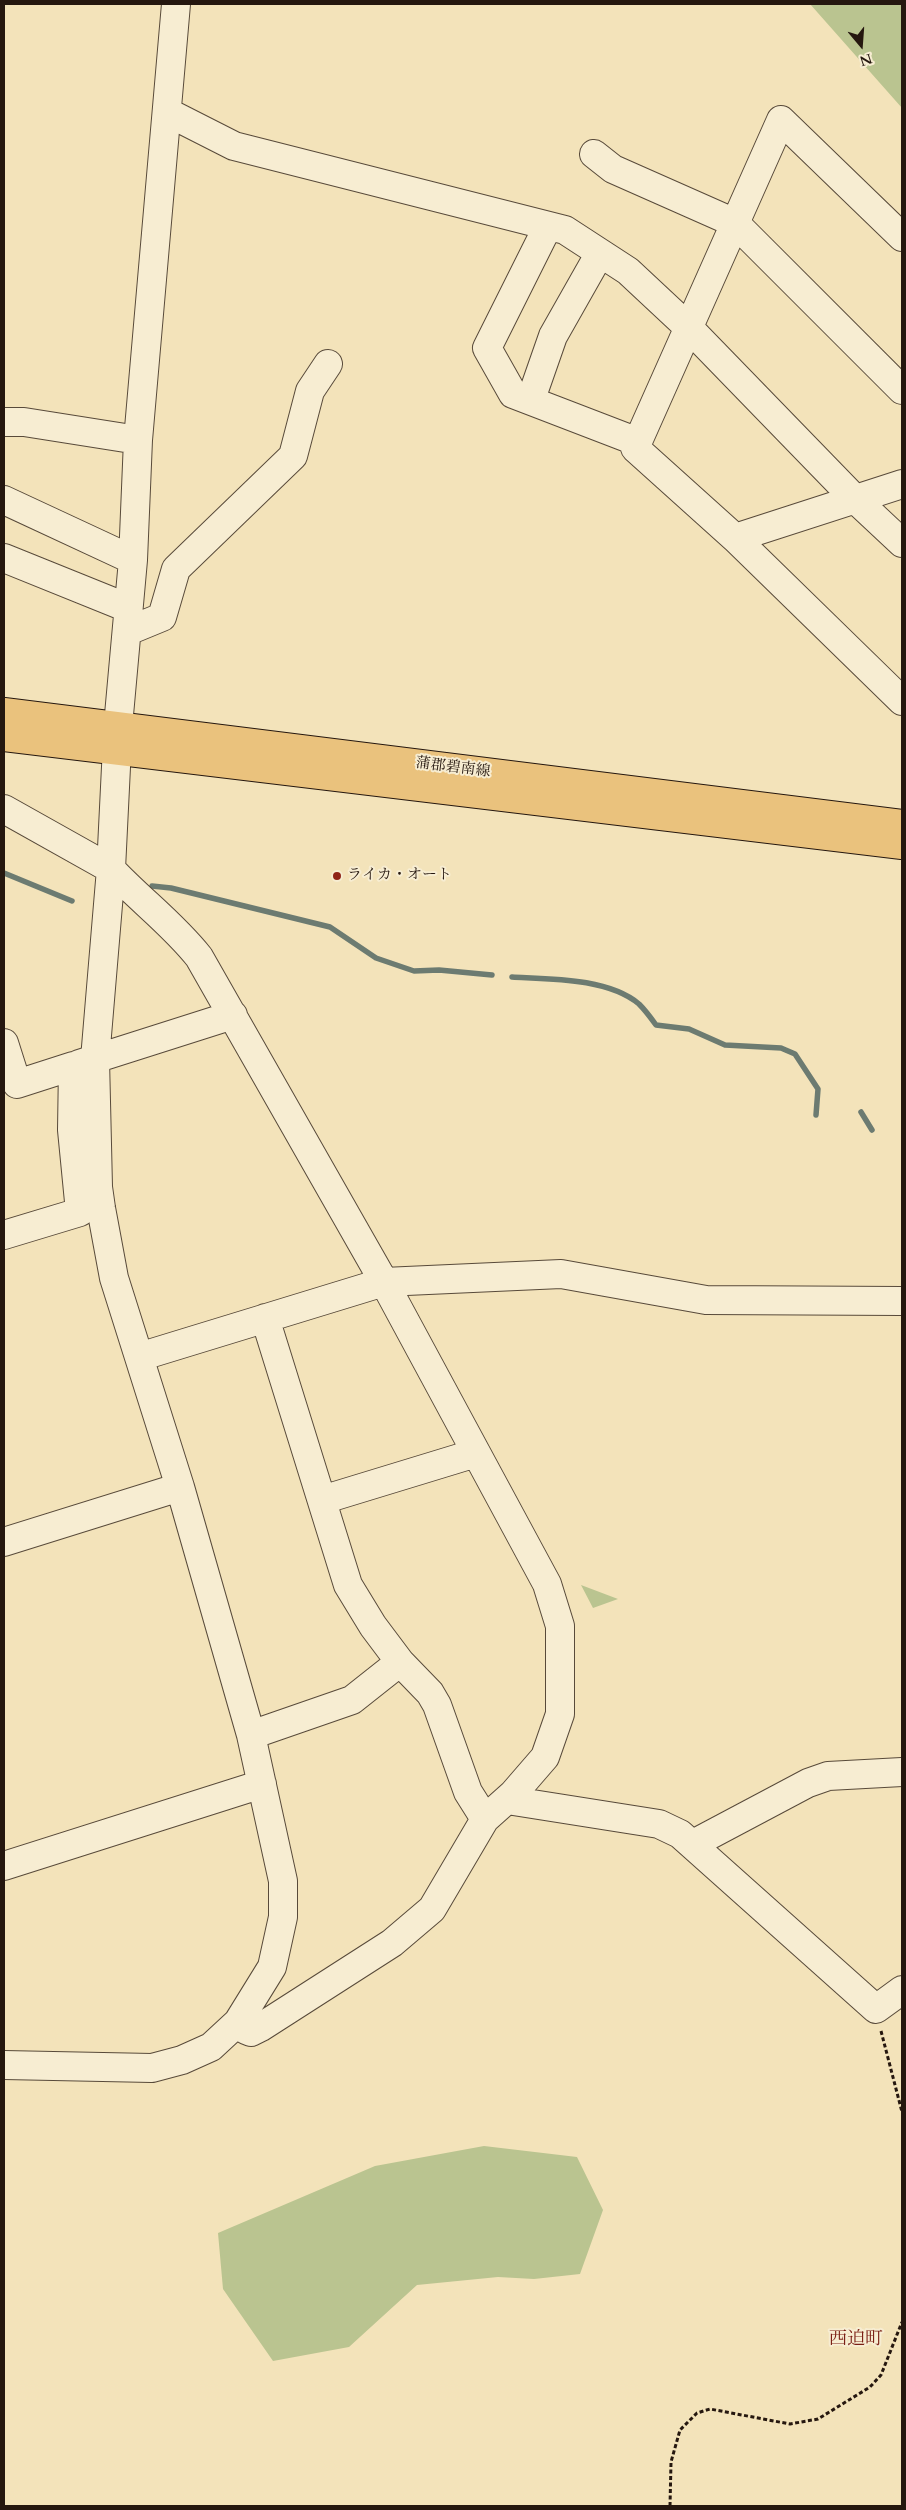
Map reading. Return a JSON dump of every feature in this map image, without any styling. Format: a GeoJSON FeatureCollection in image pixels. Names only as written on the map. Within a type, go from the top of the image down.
{"type":"FeatureCollection","features":[{"type":"Feature","properties":{"kind":"main road","name":"蒲郡碧南線"},"geometry":{"type":"LineString","coordinates":[[4,712],[118,738],[902,845]]}},
{"type":"Feature","properties":{"kind":"main road","name":"蒲郡碧南線"},"geometry":{"type":"LineString","coordinates":[[4,737],[118,738],[902,824]]}},
{"type":"Feature","properties":{"kind":"street"},"geometry":{"type":"LineString","coordinates":[[4,1235],[80,1212],[72,1130],[84,1062],[111,869],[118,738],[134,560],[138,440],[176,4]]}},
{"type":"Feature","properties":{"kind":"street"},"geometry":{"type":"LineString","coordinates":[[167,112],[234,146],[565,230],[628,271],[689,328],[855,499],[902,543]]}},
{"type":"Feature","properties":{"kind":"street"},"geometry":{"type":"LineString","coordinates":[[902,237],[781,120],[635,448],[735,538],[902,701]]}},
{"type":"Feature","properties":{"kind":"street"},"geometry":{"type":"LineString","coordinates":[[594,154],[613,169],[735,223],[902,390]]}},
{"type":"Feature","properties":{"kind":"street"},"geometry":{"type":"LineString","coordinates":[[548,226],[487,348],[513,394],[531,399],[638,442]]}},
{"type":"Feature","properties":{"kind":"street"},"geometry":{"type":"LineString","coordinates":[[531,399],[553,336],[600,253]]}},
{"type":"Feature","properties":{"kind":"street"},"geometry":{"type":"LineString","coordinates":[[4,558],[128,619],[162,617],[176,569],[293,456],[310,391],[328,364]]}},
{"type":"Feature","properties":{"kind":"street"},"geometry":{"type":"LineString","coordinates":[[4,422],[24,422],[138,440]]}},
{"type":"Feature","properties":{"kind":"street"},"geometry":{"type":"LineString","coordinates":[[735,538],[902,484]]}},
{"type":"Feature","properties":{"kind":"street"},"geometry":{"type":"LineString","coordinates":[[4,500],[134,560]]}},
{"type":"Feature","properties":{"kind":"street"},"geometry":{"type":"LineString","coordinates":[[4,809],[111,869],[130,890],[182,935],[200,957],[384,1282],[547,1584],[560,1626],[560,1714],[545,1757],[507,1800],[485,1819],[432,1909],[392,1943],[261,2027],[251,2032],[246,2030],[240,2019]]}},
{"type":"Feature","properties":{"kind":"street"},"geometry":{"type":"LineString","coordinates":[[4,1043],[17,1084],[233,1015]]}},
{"type":"Feature","properties":{"kind":"street"},"geometry":{"type":"LineString","coordinates":[[4,2065],[152,2068],[182,2060],[211,2047],[240,2019],[272,1967],[283,1917],[283,1881],[251,1735],[180,1487],[114,1278],[99,1194],[84,1062]]}},
{"type":"Feature","properties":{"kind":"street"},"geometry":{"type":"LineString","coordinates":[[139,1357],[384,1282],[562,1274],[706,1300],[902,1301]]}},
{"type":"Feature","properties":{"kind":"street"},"geometry":{"type":"LineString","coordinates":[[265,1318],[348,1585],[373,1626],[400,1662],[430,1692],[437,1705],[468,1792],[485,1819]]}},
{"type":"Feature","properties":{"kind":"street"},"geometry":{"type":"LineString","coordinates":[[322,1500],[476,1453]]}},
{"type":"Feature","properties":{"kind":"street"},"geometry":{"type":"LineString","coordinates":[[4,1542],[180,1487]]}},
{"type":"Feature","properties":{"kind":"street"},"geometry":{"type":"LineString","coordinates":[[251,1735],[352,1700],[400,1662]]}},
{"type":"Feature","properties":{"kind":"street"},"geometry":{"type":"LineString","coordinates":[[693,1844],[808,1783],[828,1776],[902,1772]]}},
{"type":"Feature","properties":{"kind":"street"},"geometry":{"type":"LineString","coordinates":[[4,1866],[262,1784]]}},
{"type":"Feature","properties":{"kind":"street"},"geometry":{"type":"LineString","coordinates":[[507,1800],[659,1824],[680,1834],[876,2009],[902,1990]]}},
{"type":"Feature","properties":{"kind":"path"},"geometry":{"type":"LineString","coordinates":[[876,2009],[902,2112]]}},
{"type":"Feature","properties":{"kind":"path"},"geometry":{"type":"LineString","coordinates":[[670,2506],[671,2462],[680,2430],[697,2413],[710,2409],[790,2424],[818,2420],[870,2387],[881,2375],[902,2322]]}},
{"type":"Feature","properties":{"kind":"green space"},"geometry":{"type":"Polygon","coordinates":[[[810,4],[902,4],[902,108],[810,4]]]}},
{"type":"Feature","properties":{"kind":"green space"},"geometry":{"type":"Polygon","coordinates":[[[581,1585],[618,1599],[593,1608],[581,1585]]]}},
{"type":"Feature","properties":{"kind":"green space"},"geometry":{"type":"Polygon","coordinates":[[[484,2146],[577,2157],[603,2210],[580,2274],[534,2279],[498,2277],[417,2285],[349,2347],[273,2361],[223,2289],[218,2233],[375,2166],[484,2146]]]}},
{"type":"Feature","properties":{"kind":"waterway"},"geometry":{"type":"LineString","coordinates":[[4,873],[72,901]]}},
{"type":"Feature","properties":{"kind":"waterway"},"geometry":{"type":"LineString","coordinates":[[152,886],[171,888],[330,927],[376,958],[414,971],[439,970],[492,975]]}},
{"type":"Feature","properties":{"kind":"waterway"},"geometry":{"type":"LineString","coordinates":[[512,977],[578,981],[611,989],[626,995],[639,1004],[656,1025],[689,1029],[725,1045],[781,1048],[795,1054],[818,1089],[816,1115]]}},
{"type":"Feature","properties":{"kind":"waterway"},"geometry":{"type":"LineString","coordinates":[[861,1112],[872,1130]]}},
{"type":"Feature","properties":{"kind":"place","name":"ライカ・オート"},"geometry":{"type":"Point","coordinates":[337,876]}},
{"type":"Feature","properties":{"kind":"district","name":"西迫町"},"geometry":{"type":"Point","coordinates":[856,2340]}}]}
